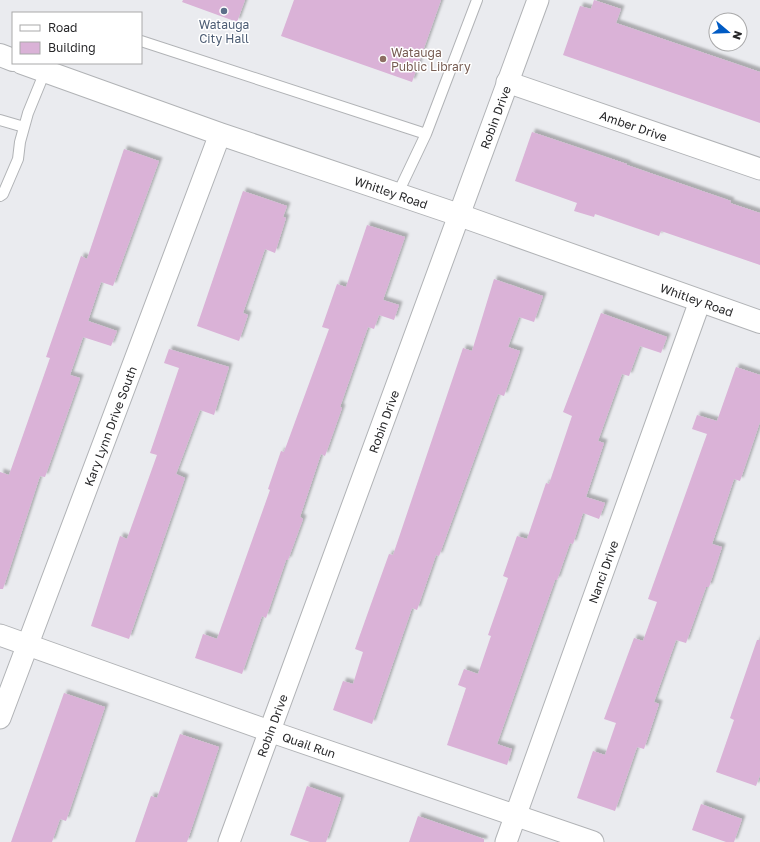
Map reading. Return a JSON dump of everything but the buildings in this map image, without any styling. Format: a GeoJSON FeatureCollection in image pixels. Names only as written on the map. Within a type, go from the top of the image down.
{"type":"FeatureCollection","features":[{"type":"Feature","properties":{"kind":"street","name":"Robin Drive"},"geometry":{"type":"LineString","coordinates":[[229,842],[538,0]]}},
{"type":"Feature","properties":{"kind":"street"},"geometry":{"type":"LineString","coordinates":[[0,55],[12,60]]}},
{"type":"Feature","properties":{"kind":"street","name":"Whitley Road"},"geometry":{"type":"LineString","coordinates":[[28,64],[46,67],[220,134],[459,215],[760,322]]}},
{"type":"Feature","properties":{"kind":"street","name":"Amber Drive"},"geometry":{"type":"LineString","coordinates":[[507,82],[760,169]]}},
{"type":"Feature","properties":{"kind":"street","name":"Kary Lynn Drive South"},"geometry":{"type":"LineString","coordinates":[[0,718],[220,134]]}},
{"type":"Feature","properties":{"kind":"street","name":"Nanci Drive"},"geometry":{"type":"LineString","coordinates":[[506,842],[700,301]]}},
{"type":"Feature","properties":{"kind":"street","name":"Quail Run"},"geometry":{"type":"LineString","coordinates":[[0,635],[269,731],[593,842]]}},
{"type":"Feature","properties":{"kind":"lane"},"geometry":{"type":"LineString","coordinates":[[397,195],[426,134],[477,0]]}},
{"type":"Feature","properties":{"kind":"lane"},"geometry":{"type":"LineString","coordinates":[[142,41],[426,134]]}},
{"type":"Feature","properties":{"kind":"lane"},"geometry":{"type":"LineString","coordinates":[[0,196],[3,194],[18,159],[20,142],[28,113],[46,67]]}},
{"type":"Feature","properties":{"kind":"lane"},"geometry":{"type":"LineString","coordinates":[[0,120],[24,128]]}},
{"type":"Feature","properties":{"kind":"place","name":"Watauga City Hall"},"geometry":{"type":"Point","coordinates":[224,11]}},
{"type":"Feature","properties":{"kind":"place","name":"Watauga Public Library"},"geometry":{"type":"Point","coordinates":[383,59]}}]}
